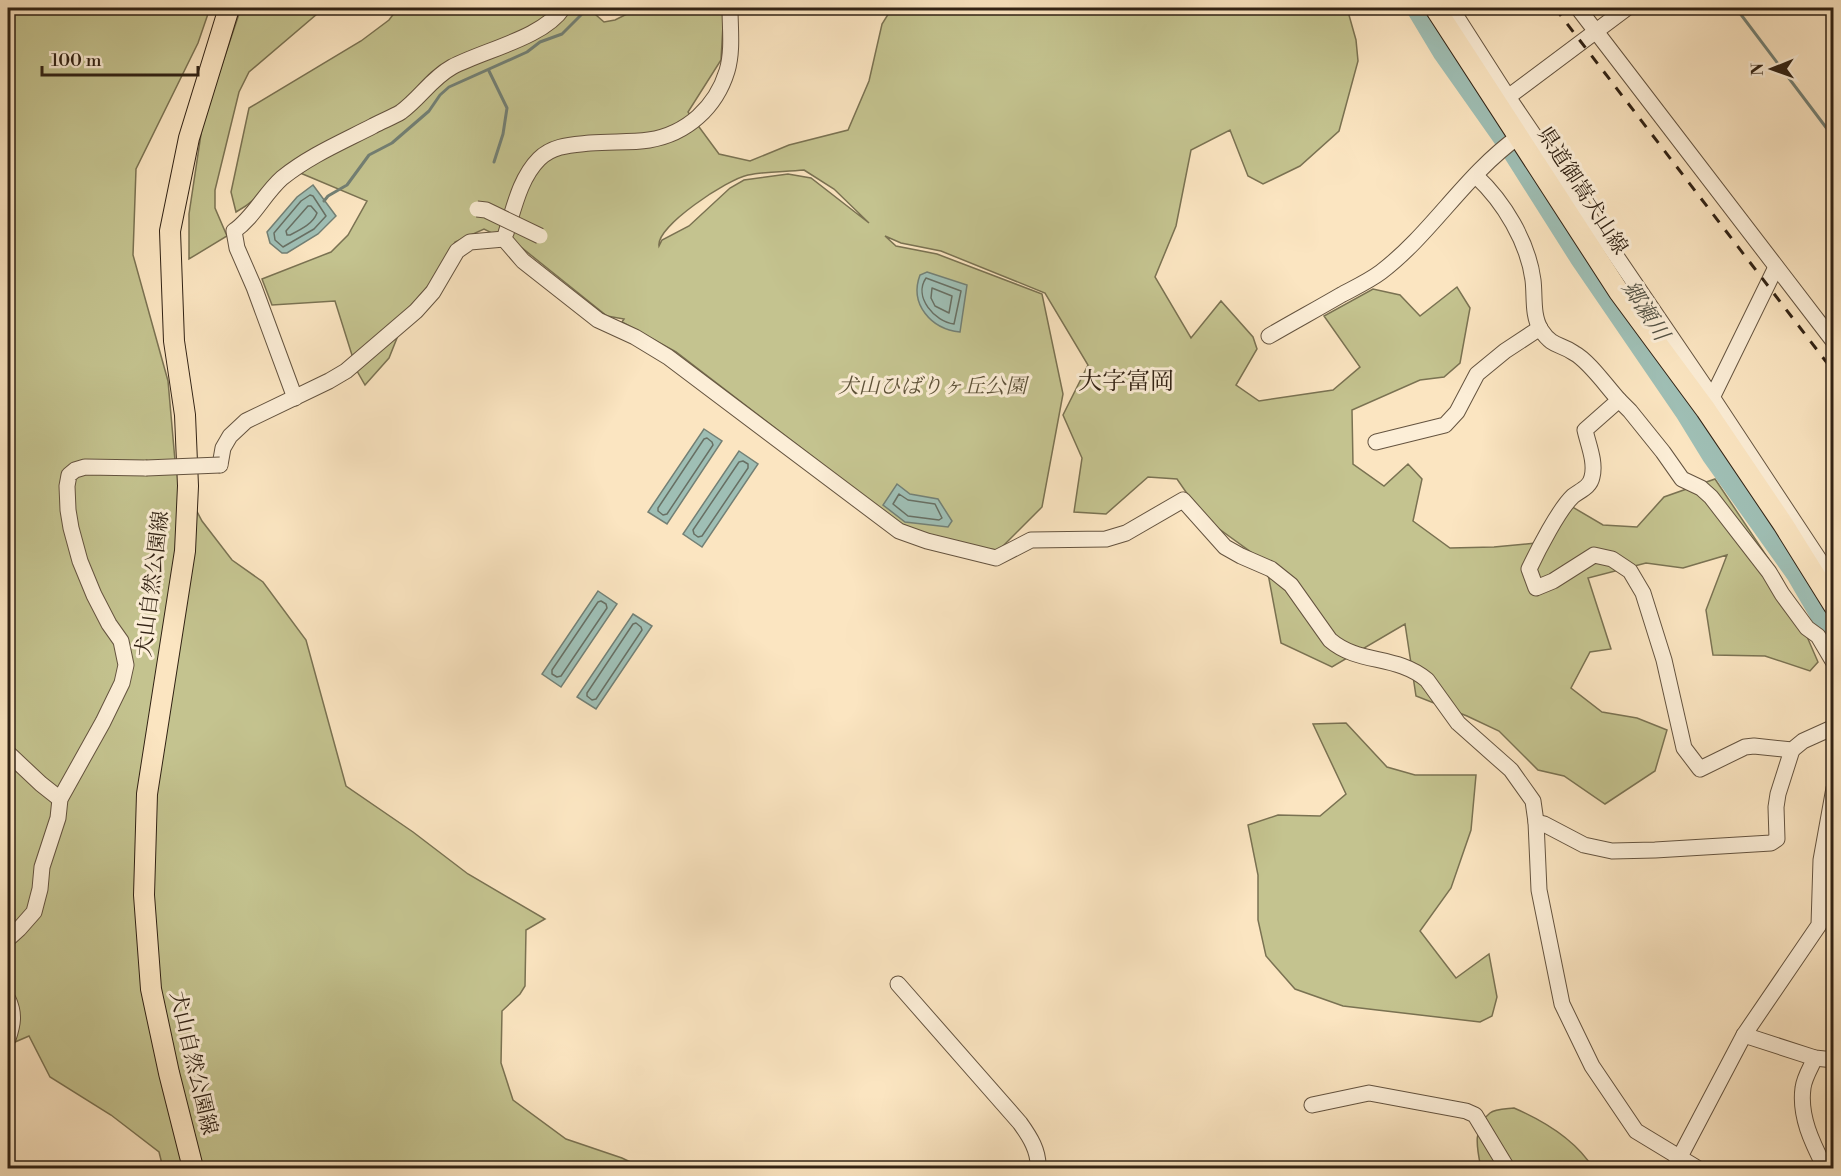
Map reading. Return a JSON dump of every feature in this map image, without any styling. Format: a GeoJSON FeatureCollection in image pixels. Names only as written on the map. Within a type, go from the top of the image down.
{"type":"FeatureCollection","features":[{"type":"Feature","properties":{"kind":"main road","name":"犬山自然公園線"},"geometry":{"type":"LineString","coordinates":[[193,1168],[151,989],[144,895],[147,794],[185,551],[188,486],[185,415],[174,341],[170,231],[189,138],[230,8]]}},
{"type":"Feature","properties":{"kind":"main road","name":"県道御嵩犬山線"},"geometry":{"type":"LineString","coordinates":[[1435,8],[1502,101],[1515,140],[1619,292],[1709,403],[1833,606]]}},
{"type":"Feature","properties":{"kind":"street"},"geometry":{"type":"LineString","coordinates":[[295,398],[237,248],[234,231],[247,222],[279,180],[302,162],[400,112],[439,75],[539,28],[558,16],[563,8]]}},
{"type":"Feature","properties":{"kind":"street"},"geometry":{"type":"LineString","coordinates":[[504,239],[527,174],[540,158],[552,149],[569,145],[649,140],[667,136],[700,117],[719,91],[727,70],[730,52],[730,8]]}},
{"type":"Feature","properties":{"kind":"street"},"geometry":{"type":"LineString","coordinates":[[1451,8],[1502,101],[1833,582]]}},
{"type":"Feature","properties":{"kind":"street"},"geometry":{"type":"LineString","coordinates":[[1578,8],[1833,342]]}},
{"type":"Feature","properties":{"kind":"street"},"geometry":{"type":"LineString","coordinates":[[1502,101],[1627,8]]}},
{"type":"Feature","properties":{"kind":"street"},"geometry":{"type":"LineString","coordinates":[[1269,336],[1380,272],[1415,240],[1497,152],[1515,140]]}},
{"type":"Feature","properties":{"kind":"street"},"geometry":{"type":"LineString","coordinates":[[1476,176],[1491,190],[1526,252],[1533,280],[1533,301],[1540,328],[1554,345],[1575,353],[1630,411],[1664,452],[1682,479],[1701,488],[1711,496],[1769,572],[1807,628],[1818,636],[1833,663]]}},
{"type":"Feature","properties":{"kind":"street"},"geometry":{"type":"LineString","coordinates":[[477,209],[486,210],[540,236]]}},
{"type":"Feature","properties":{"kind":"street"},"geometry":{"type":"LineString","coordinates":[[8,939],[34,912],[40,889],[42,867],[58,818],[60,799],[103,722],[122,683],[126,665],[121,641],[94,595],[77,550],[68,510],[69,475],[75,470],[86,467],[146,468],[220,465],[223,448],[230,436],[246,421],[346,371],[416,311],[433,292],[457,251],[470,242],[504,239]]}},
{"type":"Feature","properties":{"kind":"street"},"geometry":{"type":"LineString","coordinates":[[504,239],[523,261],[598,320],[635,337],[668,357],[899,531],[927,541],[996,558],[1031,540],[1106,539],[1126,533],[1183,500],[1226,547],[1240,556],[1271,568],[1292,585],[1337,647],[1355,656],[1398,664],[1427,680],[1458,723],[1511,770],[1533,801],[1539,890],[1562,1004],[1592,1066],[1635,1131],[1677,1164],[1696,1168]]}},
{"type":"Feature","properties":{"kind":"street"},"geometry":{"type":"LineString","coordinates":[[1709,403],[1776,267]]}},
{"type":"Feature","properties":{"kind":"street"},"geometry":{"type":"LineString","coordinates":[[1376,442],[1445,425],[1457,412],[1477,374],[1505,351],[1540,328]]}},
{"type":"Feature","properties":{"kind":"street"},"geometry":{"type":"LineString","coordinates":[[1618,400],[1585,430],[1593,476],[1589,485],[1571,498],[1541,543],[1529,569],[1536,588],[1553,581],[1594,555],[1612,559],[1630,571],[1643,592],[1665,660],[1684,748],[1700,769],[1745,747],[1792,750]]}},
{"type":"Feature","properties":{"kind":"street"},"geometry":{"type":"LineString","coordinates":[[1536,822],[1584,845],[1612,851],[1771,843],[1776,839],[1777,801],[1792,750],[1803,741],[1833,727]]}},
{"type":"Feature","properties":{"kind":"street"},"geometry":{"type":"LineString","coordinates":[[8,753],[40,784],[60,799]]}},
{"type":"Feature","properties":{"kind":"street"},"geometry":{"type":"LineString","coordinates":[[1677,1164],[1744,1035],[1819,925],[1821,860],[1833,788]]}},
{"type":"Feature","properties":{"kind":"street"},"geometry":{"type":"LineString","coordinates":[[898,984],[1020,1123],[1032,1139],[1038,1168]]}},
{"type":"Feature","properties":{"kind":"street"},"geometry":{"type":"LineString","coordinates":[[8,999],[12,1009],[13,1023],[8,1039]]}},
{"type":"Feature","properties":{"kind":"street"},"geometry":{"type":"LineString","coordinates":[[1744,1035],[1815,1058],[1833,1060]]}},
{"type":"Feature","properties":{"kind":"street"},"geometry":{"type":"LineString","coordinates":[[1815,1058],[1803,1087],[1804,1120],[1825,1168]]}},
{"type":"Feature","properties":{"kind":"street"},"geometry":{"type":"LineString","coordinates":[[1312,1105],[1369,1093],[1466,1111],[1475,1115],[1508,1168]]}},
{"type":"Feature","properties":{"kind":"green space"},"geometry":{"type":"Polygon","coordinates":[[[8,8],[210,8],[198,43],[136,169],[133,255],[168,381],[176,472],[202,521],[232,560],[263,582],[306,640],[346,786],[413,832],[468,874],[545,919],[526,930],[525,986],[502,1011],[501,1063],[513,1100],[566,1139],[622,1158],[643,1168],[163,1168],[159,1152],[111,1115],[50,1077],[29,1036],[8,1045],[8,8]]]}},
{"type":"Feature","properties":{"kind":"green space"},"geometry":{"type":"Polygon","coordinates":[[[241,8],[324,8],[249,72],[239,92],[215,190],[215,208],[227,236],[189,259],[189,214],[203,121],[241,8]]]}},
{"type":"Feature","properties":{"kind":"green space","name":"犬山ひばりヶ丘公園"},"geometry":{"type":"Polygon","coordinates":[[[398,8],[588,8],[604,22],[615,20],[639,8],[724,8],[721,60],[688,112],[719,154],[750,161],[789,145],[848,130],[869,81],[882,24],[892,8],[1347,8],[1356,40],[1358,61],[1339,131],[1300,166],[1263,184],[1248,176],[1230,130],[1191,150],[1176,226],[1155,277],[1191,338],[1221,301],[1253,337],[1257,349],[1236,385],[1259,401],[1333,390],[1360,367],[1324,316],[1373,289],[1400,295],[1420,316],[1457,287],[1470,308],[1460,363],[1444,377],[1420,380],[1352,410],[1353,464],[1384,486],[1408,464],[1422,479],[1413,521],[1450,548],[1536,543],[1564,502],[1603,525],[1637,527],[1664,497],[1715,479],[1782,579],[1818,662],[1810,671],[1765,656],[1713,655],[1706,610],[1727,555],[1683,568],[1646,563],[1588,578],[1611,649],[1590,652],[1571,688],[1602,712],[1637,718],[1667,730],[1655,771],[1605,804],[1564,776],[1538,770],[1499,731],[1416,696],[1405,624],[1332,667],[1281,643],[1266,563],[1204,518],[1177,479],[1148,477],[1106,514],[1074,512],[1082,458],[1063,415],[1088,365],[1045,293],[941,251],[901,243],[885,236],[896,246],[937,254],[1042,294],[1063,394],[1042,507],[999,550],[948,541],[899,523],[676,352],[622,322],[624,319],[607,316],[522,248],[484,229],[455,242],[434,279],[409,308],[389,358],[365,385],[357,371],[335,301],[272,305],[262,279],[331,252],[348,235],[367,201],[286,167],[256,198],[236,212],[231,192],[249,108],[361,41],[389,20],[398,8]],[[804,170],[762,173],[738,178],[695,204],[681,216],[661,237],[659,246],[662,240],[689,226],[730,188],[744,180],[788,174],[811,178],[869,223],[834,189],[804,170]]]}},
{"type":"Feature","properties":{"kind":"green space"},"geometry":{"type":"Polygon","coordinates":[[[1346,723],[1387,767],[1415,775],[1476,775],[1471,830],[1451,888],[1420,931],[1456,978],[1489,954],[1497,997],[1492,1016],[1480,1022],[1343,1006],[1295,989],[1266,956],[1258,920],[1258,875],[1248,825],[1278,815],[1320,816],[1346,794],[1313,724],[1346,723]]]}},
{"type":"Feature","properties":{"kind":"green space"},"geometry":{"type":"Polygon","coordinates":[[[1514,1108],[1558,1132],[1577,1148],[1593,1168],[1481,1168],[1477,1146],[1480,1125],[1492,1112],[1514,1108]]]}},
{"type":"Feature","properties":{"kind":"water"},"geometry":{"type":"Polygon","coordinates":[[[313,185],[336,216],[318,234],[287,253],[282,253],[270,243],[267,232],[297,197],[313,185]]]}},
{"type":"Feature","properties":{"kind":"water"},"geometry":{"type":"Polygon","coordinates":[[[927,272],[967,285],[960,332],[940,326],[925,313],[920,305],[917,286],[920,275],[927,272]]]}},
{"type":"Feature","properties":{"kind":"water"},"geometry":{"type":"Polygon","coordinates":[[[704,429],[722,441],[667,524],[648,512],[704,429]]]}},
{"type":"Feature","properties":{"kind":"water"},"geometry":{"type":"Polygon","coordinates":[[[739,451],[758,464],[702,547],[683,534],[739,451]]]}},
{"type":"Feature","properties":{"kind":"water"},"geometry":{"type":"Polygon","coordinates":[[[897,484],[910,494],[938,499],[952,521],[948,527],[905,522],[883,505],[897,484]]]}},
{"type":"Feature","properties":{"kind":"water"},"geometry":{"type":"Polygon","coordinates":[[[598,591],[617,604],[561,687],[542,674],[598,591]]]}},
{"type":"Feature","properties":{"kind":"water"},"geometry":{"type":"Polygon","coordinates":[[[633,614],[652,626],[596,709],[577,697],[633,614]]]}},
{"type":"Feature","properties":{"kind":"waterway","name":"郷瀬川"},"geometry":{"type":"LineString","coordinates":[[1416,8],[1443,53],[1510,148],[1579,257],[1685,412],[1712,456],[1796,574],[1834,639]]}},
{"type":"Feature","properties":{"kind":"waterway"},"geometry":{"type":"LineString","coordinates":[[1736,8],[1834,138]]}},
{"type":"Feature","properties":{"kind":"waterway"},"geometry":{"type":"LineString","coordinates":[[324,201],[328,196],[347,185],[369,155],[392,143],[429,111],[449,87],[527,52],[540,42],[562,34],[581,15]]}},
{"type":"Feature","properties":{"kind":"waterway"},"geometry":{"type":"LineString","coordinates":[[489,71],[507,108],[503,134],[494,162]]}},
{"type":"Feature","properties":{"kind":"railway"},"geometry":{"type":"LineString","coordinates":[[1555,8],[1834,372]]}},
{"type":"Feature","properties":{"kind":"district","name":"大字富岡"},"geometry":{"type":"Point","coordinates":[1126,382]}}]}
